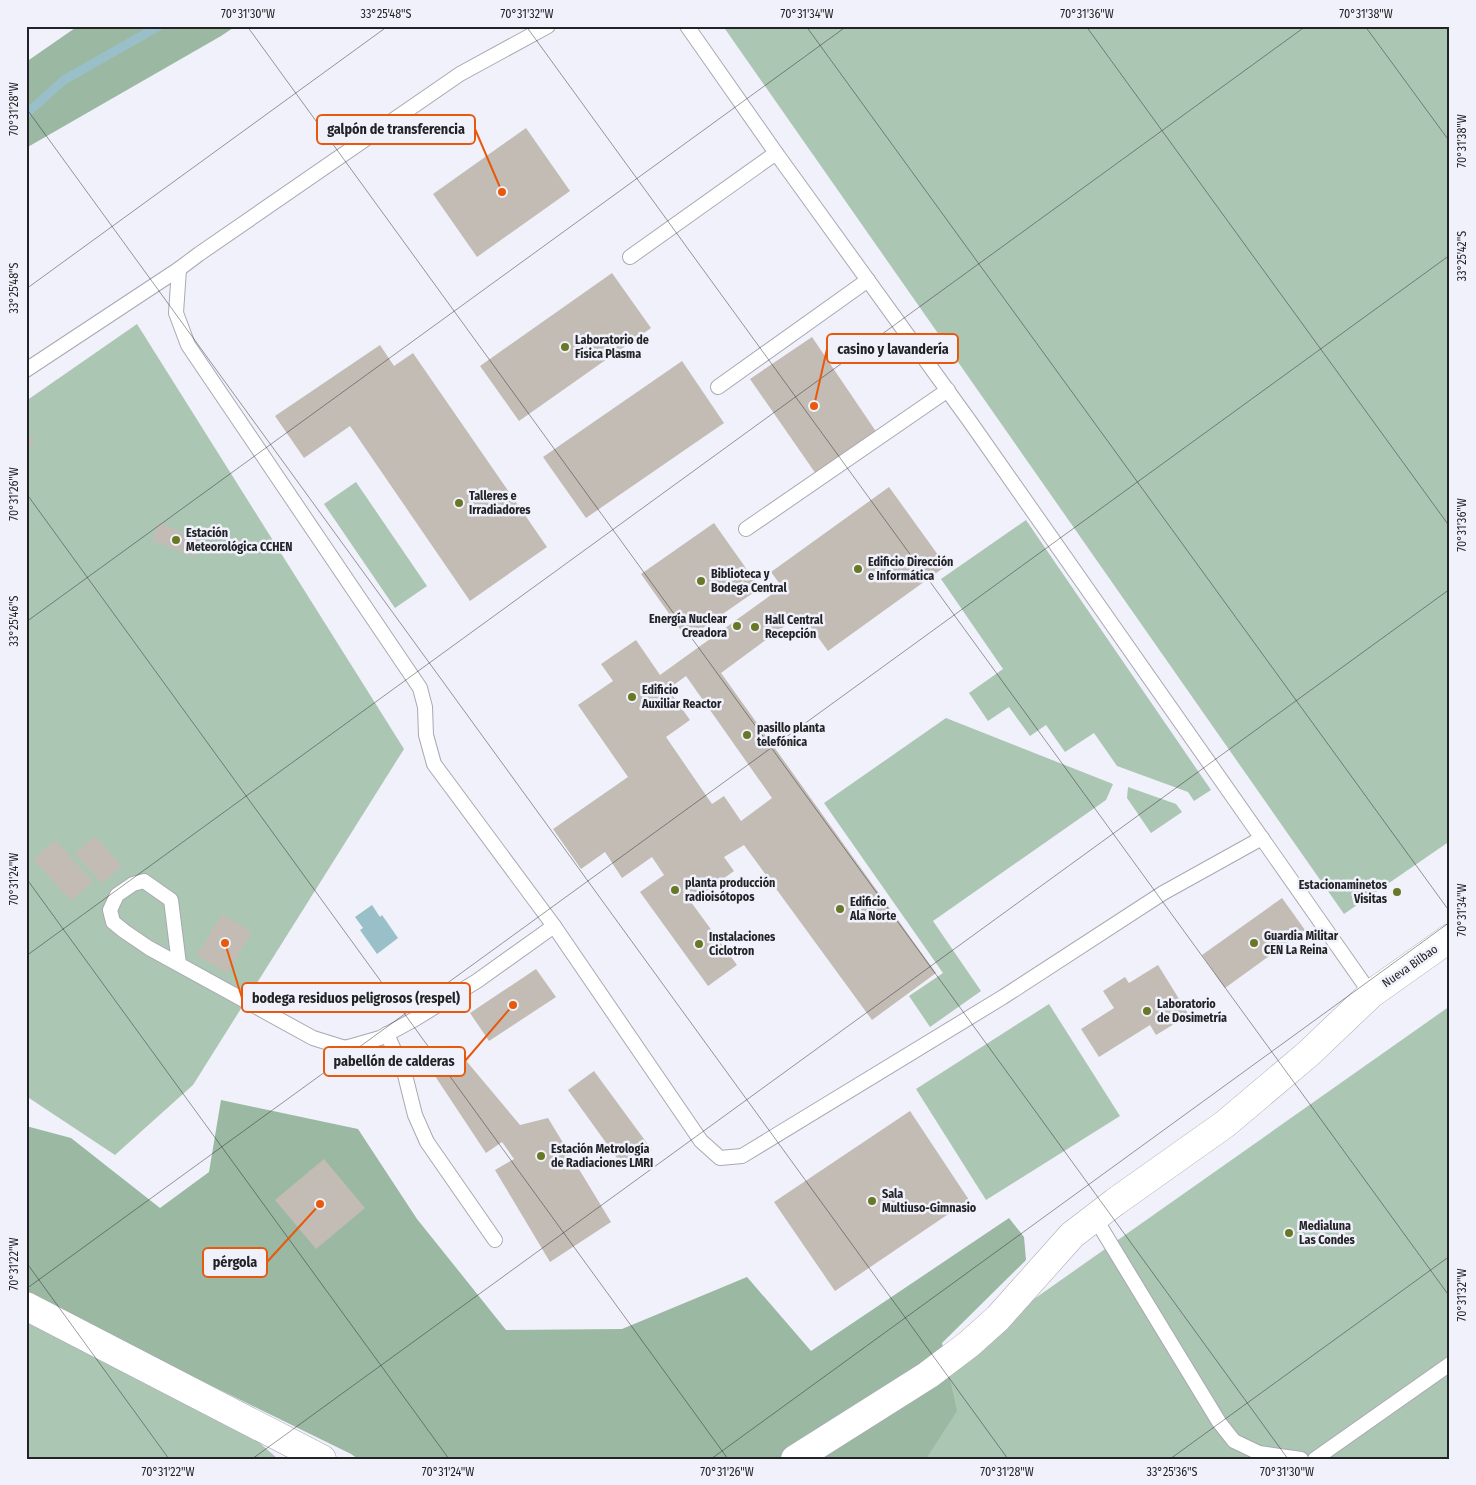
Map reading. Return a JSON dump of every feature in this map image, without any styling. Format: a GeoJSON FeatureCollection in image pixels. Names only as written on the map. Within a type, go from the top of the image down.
{"type":"FeatureCollection","features":[{"type":"Feature","properties":{"kind":"street","name":"Nueva Bilbao"},"geometry":{"type":"LineString","coordinates":[[795,1459],[928,1375],[969,1344],[998,1318],[1072,1236],[1225,1124],[1308,1054],[1370,994],[1450,938]]}},
{"type":"Feature","properties":{"kind":"street"},"geometry":{"type":"LineString","coordinates":[[26,1306],[322,1459]]}},
{"type":"Feature","properties":{"kind":"lane"},"geometry":{"type":"LineString","coordinates":[[26,370],[179,269],[460,74],[548,26]]}},
{"type":"Feature","properties":{"kind":"lane"},"geometry":{"type":"LineString","coordinates":[[687,26],[776,153],[948,390],[1370,994]]}},
{"type":"Feature","properties":{"kind":"lane"},"geometry":{"type":"LineString","coordinates":[[630,257],[776,153]]}},
{"type":"Feature","properties":{"kind":"lane"},"geometry":{"type":"LineString","coordinates":[[179,269],[176,313],[188,346],[420,688],[425,707],[426,735],[434,764],[554,926],[701,1141],[720,1158],[742,1156],[1003,997],[1163,893],[1262,838]]}},
{"type":"Feature","properties":{"kind":"lane"},"geometry":{"type":"LineString","coordinates":[[718,387],[868,280]]}},
{"type":"Feature","properties":{"kind":"lane"},"geometry":{"type":"LineString","coordinates":[[746,529],[948,390]]}},
{"type":"Feature","properties":{"kind":"lane"},"geometry":{"type":"LineString","coordinates":[[179,964],[171,900],[144,881],[133,884],[117,895],[110,910],[113,922],[149,948],[312,1038],[345,1048],[380,1038],[387,1034],[477,981],[554,926]]}},
{"type":"Feature","properties":{"kind":"lane"},"geometry":{"type":"LineString","coordinates":[[387,1034],[405,1075],[415,1115],[427,1142],[495,1240]]}},
{"type":"Feature","properties":{"kind":"lane"},"geometry":{"type":"LineString","coordinates":[[1095,1218],[1219,1422],[1234,1441],[1259,1453],[1301,1459]]}},
{"type":"Feature","properties":{"kind":"lane"},"geometry":{"type":"LineString","coordinates":[[1315,1459],[1448,1368]]}},
{"type":"Feature","properties":{"kind":"green space"},"geometry":{"type":"Polygon","coordinates":[[[78,26],[236,26],[26,148],[26,62],[78,26]]]}},
{"type":"Feature","properties":{"kind":"green space"},"geometry":{"type":"Polygon","coordinates":[[[723,26],[1450,26],[1450,841],[1344,914],[723,26]]]}},
{"type":"Feature","properties":{"kind":"green space"},"geometry":{"type":"Polygon","coordinates":[[[137,324],[404,749],[193,1085],[115,1155],[26,1096],[26,401],[137,324]]]}},
{"type":"Feature","properties":{"kind":"green space"},"geometry":{"type":"Polygon","coordinates":[[[356,482],[427,586],[395,608],[324,504],[356,482]]]}},
{"type":"Feature","properties":{"kind":"green space"},"geometry":{"type":"Polygon","coordinates":[[[1026,520],[1211,790],[1194,801],[1188,792],[1117,766],[1094,733],[1065,752],[1046,725],[1030,736],[1009,707],[988,721],[969,693],[1003,669],[941,579],[1026,520]]]}},
{"type":"Feature","properties":{"kind":"green space"},"geometry":{"type":"Polygon","coordinates":[[[946,718],[1113,784],[1106,800],[933,921],[981,991],[930,1027],[909,996],[943,973],[824,803],[946,718]]]}},
{"type":"Feature","properties":{"kind":"green space"},"geometry":{"type":"Polygon","coordinates":[[[1128,787],[1176,804],[1182,812],[1151,833],[1127,798],[1128,787]]]}},
{"type":"Feature","properties":{"kind":"green space"},"geometry":{"type":"Polygon","coordinates":[[[1049,1004],[1120,1116],[986,1200],[916,1089],[1049,1004]]]}},
{"type":"Feature","properties":{"kind":"green space","name":"Medialuna Las Condes"},"geometry":{"type":"Polygon","coordinates":[[[1450,1006],[1450,1459],[807,1459],[1450,1006]]]}},
{"type":"Feature","properties":{"kind":"green space"},"geometry":{"type":"Polygon","coordinates":[[[221,1100],[358,1129],[417,1219],[506,1330],[622,1329],[747,1277],[811,1351],[1009,1218],[1024,1237],[1026,1260],[942,1343],[957,1411],[926,1459],[358,1459],[26,1295],[26,1126],[71,1138],[160,1208],[209,1172],[221,1100]]]}},
{"type":"Feature","properties":{"kind":"green space"},"geometry":{"type":"Polygon","coordinates":[[[26,1238],[278,1459],[26,1459],[26,1238]]]}},
{"type":"Feature","properties":{"kind":"water"},"geometry":{"type":"Polygon","coordinates":[[[372,905],[380,917],[382,915],[398,938],[377,954],[360,930],[363,928],[355,917],[372,905]]]}},
{"type":"Feature","properties":{"kind":"building"},"geometry":{"type":"Polygon","coordinates":[[[526,128],[570,191],[477,257],[433,194],[526,128]]]}},
{"type":"Feature","properties":{"kind":"building","name":"Laboratorio de Física Plasma"},"geometry":{"type":"Polygon","coordinates":[[[612,273],[651,328],[519,421],[480,366],[612,273]]]}},
{"type":"Feature","properties":{"kind":"building"},"geometry":{"type":"Polygon","coordinates":[[[812,337],[877,433],[816,474],[750,379],[812,337]]]}},
{"type":"Feature","properties":{"kind":"building","name":"Talleres e Irradiadores"},"geometry":{"type":"Polygon","coordinates":[[[380,345],[394,366],[413,353],[547,547],[470,601],[350,426],[304,458],[275,416],[380,345]]]}},
{"type":"Feature","properties":{"kind":"building"},"geometry":{"type":"Polygon","coordinates":[[[682,361],[724,423],[586,518],[543,457],[682,361]]]}},
{"type":"Feature","properties":{"kind":"building"},"geometry":{"type":"Polygon","coordinates":[[[26,430],[35,443],[26,449],[26,430]]]}},
{"type":"Feature","properties":{"kind":"building"},"geometry":{"type":"Polygon","coordinates":[[[889,487],[946,566],[828,651],[801,614],[721,673],[936,973],[872,1020],[744,845],[724,857],[734,871],[691,902],[737,965],[708,986],[640,892],[664,875],[652,857],[622,878],[605,852],[581,869],[553,829],[628,777],[578,705],[613,681],[601,664],[636,640],[660,675],[782,587],[771,572],[889,487]],[[686,676],[668,689],[690,720],[666,737],[712,804],[724,796],[741,821],[772,798],[686,676]]]}},
{"type":"Feature","properties":{"kind":"building","name":"Estación Meteorológica CCHEN"},"geometry":{"type":"Polygon","coordinates":[[[159,523],[201,540],[194,557],[152,540],[159,523]]]}},
{"type":"Feature","properties":{"kind":"building","name":"Biblioteca y Bodega Central"},"geometry":{"type":"Polygon","coordinates":[[[714,523],[760,588],[687,639],[641,574],[714,523]]]}},
{"type":"Feature","properties":{"kind":"building"},"geometry":{"type":"Polygon","coordinates":[[[95,836],[122,866],[102,884],[75,853],[95,836]]]}},
{"type":"Feature","properties":{"kind":"building"},"geometry":{"type":"Polygon","coordinates":[[[55,840],[93,882],[71,901],[33,859],[55,840]]]}},
{"type":"Feature","properties":{"kind":"building","name":"Guardia Militar CEN La Reina"},"geometry":{"type":"Polygon","coordinates":[[[1282,898],[1305,930],[1225,988],[1202,955],[1282,898]]]}},
{"type":"Feature","properties":{"kind":"building"},"geometry":{"type":"Polygon","coordinates":[[[222,914],[252,932],[227,973],[197,955],[222,914]]]}},
{"type":"Feature","properties":{"kind":"building","name":"Laboratorio de Dosimetría"},"geometry":{"type":"Polygon","coordinates":[[[1158,965],[1189,1015],[1156,1035],[1150,1025],[1099,1057],[1081,1029],[1114,1008],[1103,991],[1125,977],[1129,983],[1158,965]]]}},
{"type":"Feature","properties":{"kind":"building"},"geometry":{"type":"Polygon","coordinates":[[[536,969],[556,997],[489,1041],[470,1013],[536,969]]]}},
{"type":"Feature","properties":{"kind":"building","name":"Estación Metrología de Radiaciones LMRI"},"geometry":{"type":"Polygon","coordinates":[[[458,1051],[520,1125],[548,1118],[611,1222],[550,1262],[495,1170],[514,1159],[502,1142],[486,1153],[431,1070],[458,1051]]]}},
{"type":"Feature","properties":{"kind":"building"},"geometry":{"type":"Polygon","coordinates":[[[594,1071],[652,1150],[625,1169],[568,1090],[594,1071]]]}},
{"type":"Feature","properties":{"kind":"building","name":"Sala Multiuso-Gimnasio"},"geometry":{"type":"Polygon","coordinates":[[[910,1111],[969,1200],[835,1291],[774,1202],[910,1111]]]}},
{"type":"Feature","properties":{"kind":"building"},"geometry":{"type":"Polygon","coordinates":[[[324,1159],[365,1208],[316,1249],[275,1200],[324,1159]]]}},
{"type":"Feature","properties":{"kind":"waterway"},"geometry":{"type":"LineString","coordinates":[[26,114],[64,80],[159,26]]}},
{"type":"Feature","properties":{"kind":"place","name":"galpón de transferencia"},"geometry":{"type":"Point","coordinates":[502,192]}},
{"type":"Feature","properties":{"kind":"place","name":"Laboratorio de Física Plasma"},"geometry":{"type":"Point","coordinates":[565,347]}},
{"type":"Feature","properties":{"kind":"place","name":"casino y lavandería"},"geometry":{"type":"Point","coordinates":[814,406]}},
{"type":"Feature","properties":{"kind":"place","name":"Talleres e Irradiadores"},"geometry":{"type":"Point","coordinates":[459,503]}},
{"type":"Feature","properties":{"kind":"place","name":"Estación Meteorológica CCHEN"},"geometry":{"type":"Point","coordinates":[176,540]}},
{"type":"Feature","properties":{"kind":"place","name":"Edificio Dirección e Informática"},"geometry":{"type":"Point","coordinates":[858,569]}},
{"type":"Feature","properties":{"kind":"place","name":"Biblioteca y Bodega Central"},"geometry":{"type":"Point","coordinates":[701,581]}},
{"type":"Feature","properties":{"kind":"place","name":"Energía Nuclear Creadora"},"geometry":{"type":"Point","coordinates":[737,626]}},
{"type":"Feature","properties":{"kind":"place","name":"Hall Central Recepción"},"geometry":{"type":"Point","coordinates":[755,627]}},
{"type":"Feature","properties":{"kind":"place","name":"Edificio Auxiliar Reactor"},"geometry":{"type":"Point","coordinates":[632,697]}},
{"type":"Feature","properties":{"kind":"place","name":"pasillo planta telefónica"},"geometry":{"type":"Point","coordinates":[747,735]}},
{"type":"Feature","properties":{"kind":"place","name":"planta producción radioisótopos"},"geometry":{"type":"Point","coordinates":[675,890]}},
{"type":"Feature","properties":{"kind":"place","name":"Estacionaminetos Visitas"},"geometry":{"type":"Point","coordinates":[1397,892]}},
{"type":"Feature","properties":{"kind":"place","name":"Edificio Ala Norte"},"geometry":{"type":"Point","coordinates":[840,909]}},
{"type":"Feature","properties":{"kind":"place","name":"bodega residuos peligrosos (respel)"},"geometry":{"type":"Point","coordinates":[225,943]}},
{"type":"Feature","properties":{"kind":"place","name":"Guardia Militar CEN La Reina"},"geometry":{"type":"Point","coordinates":[1254,943]}},
{"type":"Feature","properties":{"kind":"place","name":"Instalaciones Ciclotron"},"geometry":{"type":"Point","coordinates":[699,944]}},
{"type":"Feature","properties":{"kind":"place","name":"pabellón de calderas"},"geometry":{"type":"Point","coordinates":[513,1005]}},
{"type":"Feature","properties":{"kind":"place","name":"Laboratorio de Dosimetría"},"geometry":{"type":"Point","coordinates":[1147,1011]}},
{"type":"Feature","properties":{"kind":"place","name":"Estación Metrología de Radiaciones LMRI"},"geometry":{"type":"Point","coordinates":[541,1156]}},
{"type":"Feature","properties":{"kind":"place","name":"Sala Multiuso-Gimnasio"},"geometry":{"type":"Point","coordinates":[872,1201]}},
{"type":"Feature","properties":{"kind":"place","name":"pérgola"},"geometry":{"type":"Point","coordinates":[320,1204]}},
{"type":"Feature","properties":{"kind":"place","name":"Medialuna Las Condes"},"geometry":{"type":"Point","coordinates":[1289,1233]}}]}
